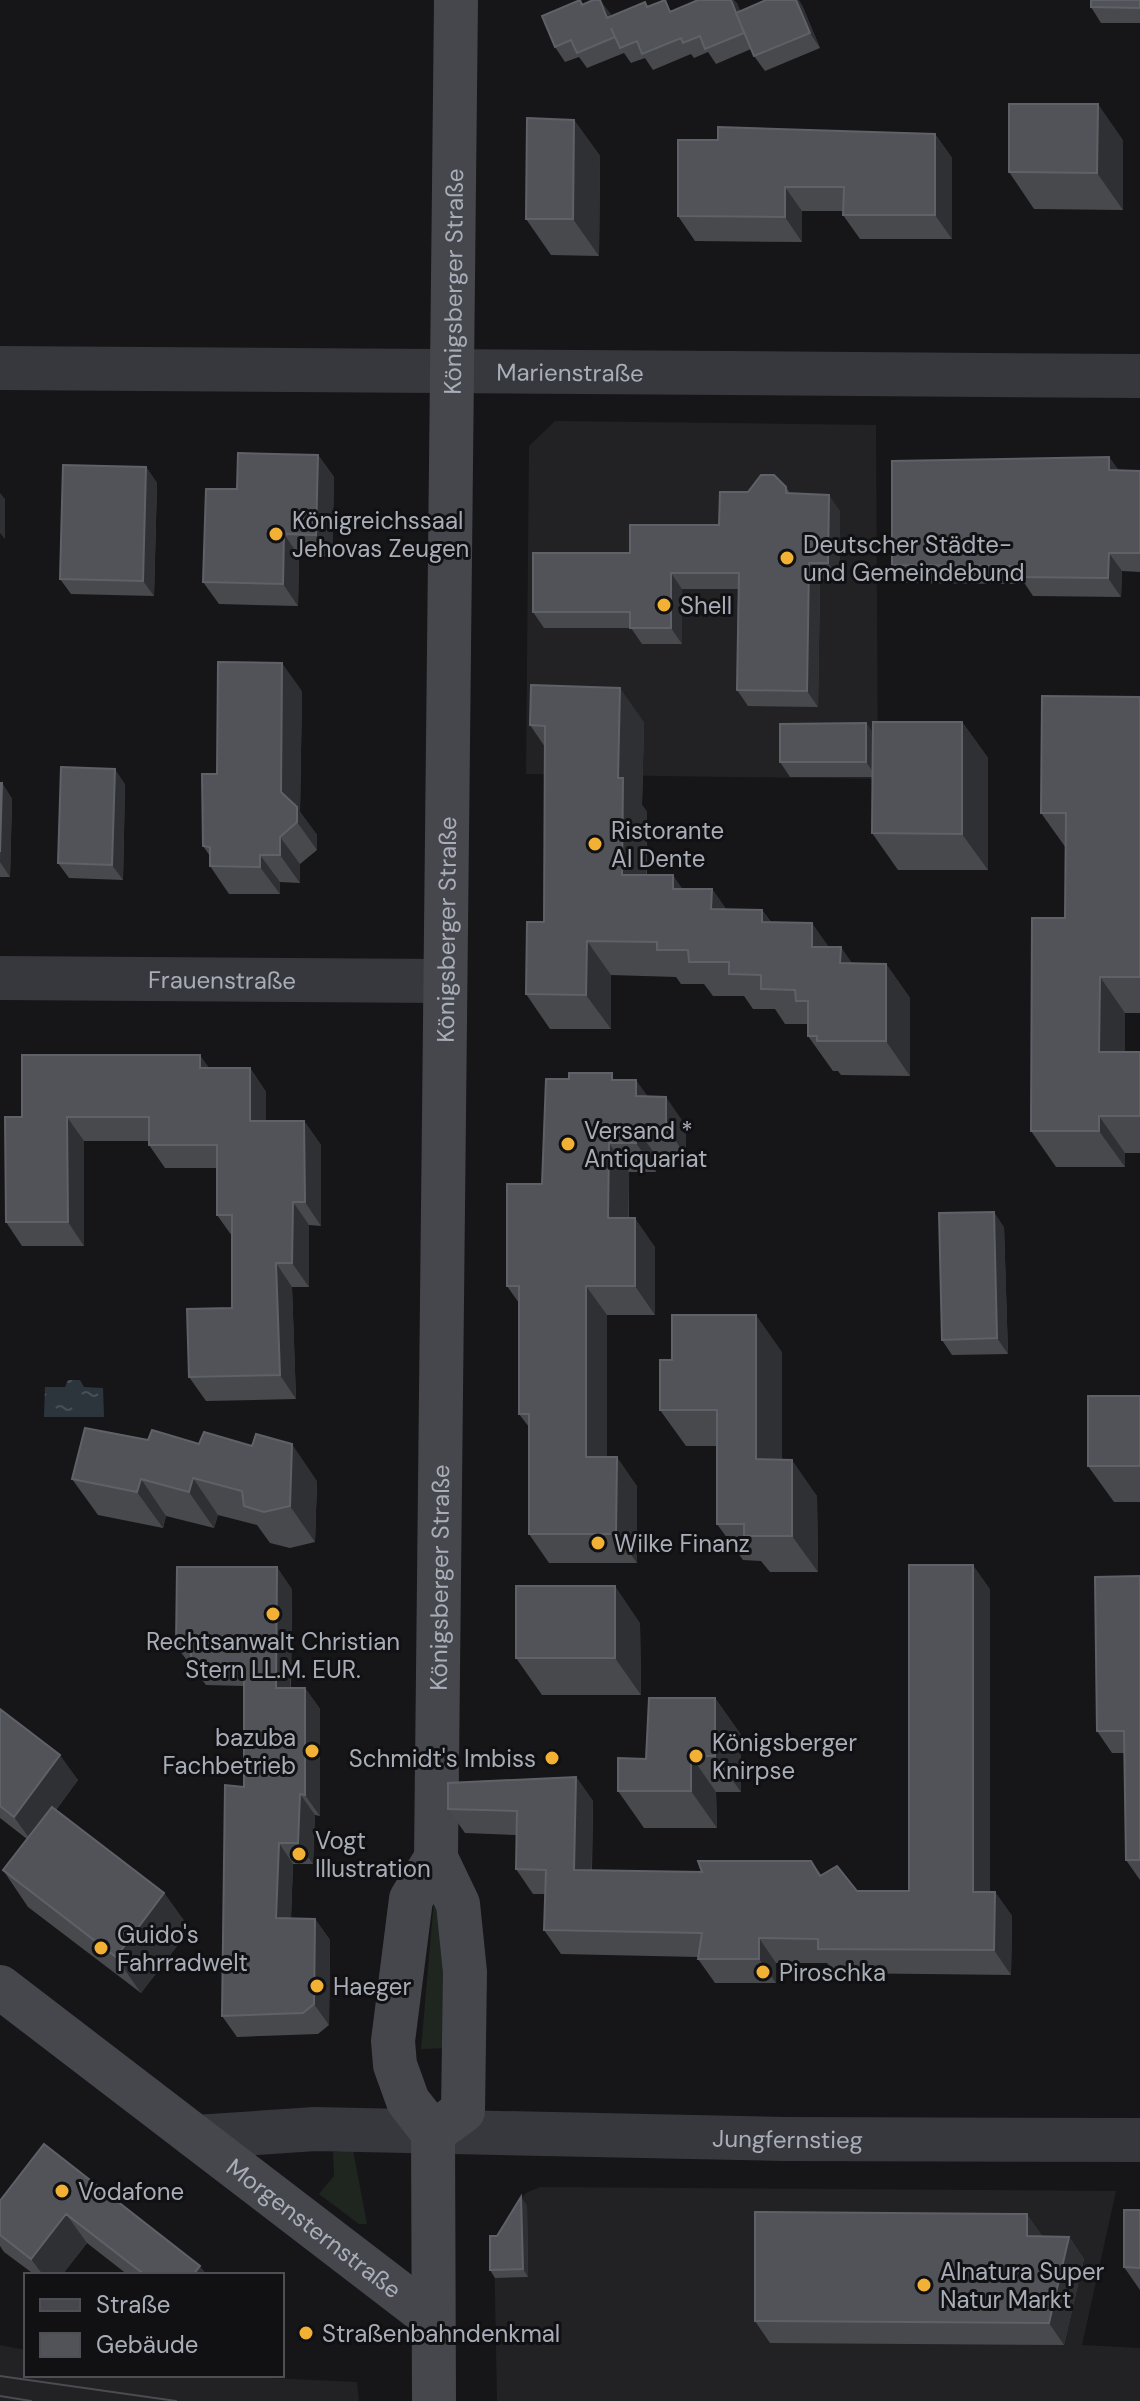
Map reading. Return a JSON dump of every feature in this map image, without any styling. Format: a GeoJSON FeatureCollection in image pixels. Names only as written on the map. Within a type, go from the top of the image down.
{"type":"FeatureCollection","features":[{"type":"Feature","properties":{"kind":"main road","name":"Königsberger Straße"},"geometry":{"type":"LineString","coordinates":[[433,2133],[463,2111],[466,2063],[465,1972],[458,1904],[436,1858],[456,0]]}},
{"type":"Feature","properties":{"kind":"main road"},"geometry":{"type":"LineString","coordinates":[[434,2401],[433,2133],[408,2101],[395,2065],[393,2041],[411,1899],[436,1858]]}},
{"type":"Feature","properties":{"kind":"main road","name":"Morgensternstraße"},"geometry":{"type":"LineString","coordinates":[[0,1987],[432,2318]]}},
{"type":"Feature","properties":{"kind":"street","name":"Marienstraße"},"geometry":{"type":"LineString","coordinates":[[0,368],[1140,376]]}},
{"type":"Feature","properties":{"kind":"street","name":"Frauenstraße"},"geometry":{"type":"LineString","coordinates":[[0,978],[445,981]]}},
{"type":"Feature","properties":{"kind":"street","name":"Morgensternstraße"},"geometry":{"type":"LineString","coordinates":[[196,2137],[315,2129],[433,2133]]}},
{"type":"Feature","properties":{"kind":"street","name":"Jungfernstieg"},"geometry":{"type":"LineString","coordinates":[[433,2133],[1140,2140]]}},
{"type":"Feature","properties":{"kind":"shaded area"},"geometry":{"type":"Polygon","coordinates":[[[555,421],[876,425],[878,779],[526,774],[529,446],[555,421]]]}},
{"type":"Feature","properties":{"kind":"shaded area"},"geometry":{"type":"Polygon","coordinates":[[[434,1900],[440,1900],[447,2048],[421,2049],[434,1900]]]}},
{"type":"Feature","properties":{"kind":"shaded area"},"geometry":{"type":"Polygon","coordinates":[[[353,2150],[367,2224],[359,2224],[319,2194],[334,2176],[333,2152],[353,2150]]]}},
{"type":"Feature","properties":{"kind":"shaded area"},"geometry":{"type":"Polygon","coordinates":[[[540,2187],[1116,2191],[1082,2345],[1140,2348],[1140,2401],[497,2401],[494,2242],[513,2208],[526,2193],[540,2187]]]}},
{"type":"Feature","properties":{"kind":"shaded area"},"geometry":{"type":"Polygon","coordinates":[[[0,2345],[24,2350],[24,2377],[246,2377],[357,2382],[359,2401],[0,2401],[0,2345]]]}},
{"type":"Feature","properties":{"kind":"water"},"geometry":{"type":"Polygon","coordinates":[[[68,1380],[80,1380],[84,1387],[103,1388],[104,1417],[44,1417],[45,1387],[65,1387],[68,1380]]]}},
{"type":"Feature","properties":{"kind":"building"},"geometry":{"type":"Polygon","coordinates":[[[580,0],[582,5],[600,0],[607,18],[645,2],[647,7],[665,0],[670,12],[698,0],[731,0],[744,33],[705,49],[700,36],[683,43],[681,38],[642,54],[637,41],[620,48],[611,28],[615,37],[577,53],[571,40],[555,47],[542,16],[580,0]]]}},
{"type":"Feature","properties":{"kind":"building"},"geometry":{"type":"Polygon","coordinates":[[[766,0],[796,0],[810,33],[754,56],[736,13],[766,0]]]}},
{"type":"Feature","properties":{"kind":"building"},"geometry":{"type":"Polygon","coordinates":[[[1091,0],[1140,0],[1140,8],[1091,7],[1091,0]]]}},
{"type":"Feature","properties":{"kind":"building"},"geometry":{"type":"Polygon","coordinates":[[[1009,104],[1098,104],[1097,173],[1009,172],[1009,104]]]}},
{"type":"Feature","properties":{"kind":"building"},"geometry":{"type":"Polygon","coordinates":[[[527,118],[574,120],[573,219],[526,219],[527,118]]]}},
{"type":"Feature","properties":{"kind":"building"},"geometry":{"type":"Polygon","coordinates":[[[718,127],[935,134],[935,215],[843,215],[844,187],[785,187],[785,217],[678,216],[678,140],[718,140],[718,127]]]}},
{"type":"Feature","properties":{"kind":"building","name":"Königreichssaal Jehovas Zeugen"},"geometry":{"type":"Polygon","coordinates":[[[238,453],[318,455],[316,535],[284,534],[283,584],[203,582],[206,489],[237,489],[238,453]]]}},
{"type":"Feature","properties":{"kind":"building"},"geometry":{"type":"Polygon","coordinates":[[[1109,457],[1109,470],[1140,471],[1140,553],[1109,553],[1108,578],[1020,577],[1020,566],[892,565],[892,461],[1109,457]]]}},
{"type":"Feature","properties":{"kind":"building"},"geometry":{"type":"Polygon","coordinates":[[[63,465],[146,467],[143,581],[60,579],[63,465]]]}},
{"type":"Feature","properties":{"kind":"building"},"geometry":{"type":"Polygon","coordinates":[[[761,475],[774,475],[786,487],[786,493],[829,495],[828,563],[809,563],[807,691],[737,690],[739,573],[671,573],[671,628],[630,628],[630,612],[533,612],[533,553],[630,553],[630,525],[719,525],[720,492],[748,492],[761,475]]]}},
{"type":"Feature","properties":{"kind":"building"},"geometry":{"type":"Polygon","coordinates":[[[218,662],[282,663],[281,792],[297,807],[297,822],[280,837],[280,855],[260,855],[260,867],[210,866],[210,847],[203,846],[202,774],[217,774],[218,662]]]}},
{"type":"Feature","properties":{"kind":"building"},"geometry":{"type":"Polygon","coordinates":[[[531,685],[620,688],[618,778],[623,778],[622,875],[673,875],[673,889],[712,889],[711,909],[762,910],[762,922],[812,923],[812,947],[841,947],[840,963],[886,964],[886,1041],[817,1041],[817,1036],[808,1036],[808,1001],[796,1001],[795,990],[761,989],[761,975],[729,974],[729,962],[689,962],[688,950],[657,950],[657,942],[587,941],[586,995],[526,994],[527,922],[544,922],[545,726],[530,725],[531,685]]]}},
{"type":"Feature","properties":{"kind":"building"},"geometry":{"type":"Polygon","coordinates":[[[1042,696],[1140,697],[1140,977],[1100,977],[1099,1052],[1140,1052],[1140,1116],[1099,1116],[1099,1131],[1031,1131],[1032,918],[1065,918],[1066,813],[1041,813],[1042,696]]]}},
{"type":"Feature","properties":{"kind":"building"},"geometry":{"type":"Polygon","coordinates":[[[873,722],[962,722],[962,834],[872,833],[873,722]]]}},
{"type":"Feature","properties":{"kind":"building"},"geometry":{"type":"Polygon","coordinates":[[[866,723],[866,762],[780,762],[780,724],[866,723]]]}},
{"type":"Feature","properties":{"kind":"building"},"geometry":{"type":"Polygon","coordinates":[[[61,767],[115,769],[112,865],[58,863],[61,767]]]}},
{"type":"Feature","properties":{"kind":"building"},"geometry":{"type":"Polygon","coordinates":[[[0,783],[2,783],[0,852],[0,783]]]}},
{"type":"Feature","properties":{"kind":"building"},"geometry":{"type":"Polygon","coordinates":[[[22,1055],[200,1055],[200,1068],[250,1068],[250,1121],[304,1121],[305,1202],[293,1202],[292,1263],[276,1263],[280,1375],[189,1377],[187,1309],[232,1308],[232,1215],[217,1215],[217,1145],[149,1145],[149,1117],[67,1117],[68,1222],[6,1222],[5,1117],[22,1117],[22,1055]]]}},
{"type":"Feature","properties":{"kind":"building"},"geometry":{"type":"Polygon","coordinates":[[[569,1073],[612,1073],[612,1080],[636,1080],[636,1096],[666,1097],[666,1127],[636,1127],[636,1143],[609,1143],[608,1218],[635,1218],[635,1286],[586,1286],[586,1457],[617,1457],[616,1534],[529,1534],[529,1414],[519,1414],[519,1286],[507,1286],[507,1184],[542,1184],[546,1079],[569,1079],[569,1073]]]}},
{"type":"Feature","properties":{"kind":"building"},"geometry":{"type":"Polygon","coordinates":[[[994,1212],[997,1338],[942,1340],[939,1213],[994,1212]]]}},
{"type":"Feature","properties":{"kind":"building"},"geometry":{"type":"Polygon","coordinates":[[[672,1315],[756,1315],[756,1459],[792,1460],[792,1536],[744,1536],[744,1524],[717,1524],[717,1410],[660,1410],[660,1360],[672,1360],[672,1315]]]}},
{"type":"Feature","properties":{"kind":"building"},"geometry":{"type":"Polygon","coordinates":[[[1088,1396],[1140,1396],[1140,1466],[1088,1466],[1088,1396]]]}},
{"type":"Feature","properties":{"kind":"building"},"geometry":{"type":"Polygon","coordinates":[[[85,1428],[148,1440],[152,1430],[199,1444],[204,1432],[252,1446],[256,1434],[292,1444],[290,1506],[264,1512],[244,1506],[242,1491],[193,1478],[189,1492],[141,1479],[137,1492],[72,1479],[85,1428]]]}},
{"type":"Feature","properties":{"kind":"building"},"geometry":{"type":"Polygon","coordinates":[[[909,1565],[973,1565],[973,1892],[995,1892],[994,1950],[818,1949],[818,1939],[759,1938],[759,1959],[698,1959],[702,1933],[544,1930],[546,1870],[516,1869],[517,1811],[448,1809],[448,1783],[576,1777],[574,1870],[702,1872],[698,1861],[811,1861],[820,1876],[837,1866],[857,1891],[909,1891],[909,1565]]]}},
{"type":"Feature","properties":{"kind":"building"},"geometry":{"type":"Polygon","coordinates":[[[177,1567],[277,1567],[276,1688],[305,1688],[305,1795],[300,1794],[298,1843],[279,1843],[276,1918],[315,1919],[314,2004],[303,2013],[222,2016],[225,1785],[244,1787],[244,1665],[191,1664],[191,1647],[176,1646],[177,1567]]]}},
{"type":"Feature","properties":{"kind":"building"},"geometry":{"type":"Polygon","coordinates":[[[1140,1576],[1140,1860],[1126,1860],[1124,1731],[1097,1731],[1095,1577],[1140,1576]]]}},
{"type":"Feature","properties":{"kind":"building"},"geometry":{"type":"Polygon","coordinates":[[[516,1586],[615,1586],[615,1658],[516,1658],[516,1586]]]}},
{"type":"Feature","properties":{"kind":"building"},"geometry":{"type":"Polygon","coordinates":[[[649,1698],[715,1698],[715,1756],[691,1756],[691,1791],[618,1791],[618,1758],[646,1759],[649,1698]]]}},
{"type":"Feature","properties":{"kind":"building"},"geometry":{"type":"Polygon","coordinates":[[[0,1709],[60,1755],[14,1817],[0,1806],[0,1709]]]}},
{"type":"Feature","properties":{"kind":"building"},"geometry":{"type":"Polygon","coordinates":[[[52,1807],[164,1893],[116,1957],[3,1870],[52,1807]]]}},
{"type":"Feature","properties":{"kind":"building"},"geometry":{"type":"Polygon","coordinates":[[[44,2144],[200,2266],[195,2273],[142,2273],[66,2214],[31,2259],[0,2235],[0,2201],[44,2144]]]}},
{"type":"Feature","properties":{"kind":"building"},"geometry":{"type":"Polygon","coordinates":[[[521,2197],[523,2269],[490,2270],[490,2236],[497,2236],[521,2197]]]}},
{"type":"Feature","properties":{"kind":"building"},"geometry":{"type":"Polygon","coordinates":[[[1124,2210],[1140,2210],[1140,2268],[1124,2267],[1124,2210]]]}},
{"type":"Feature","properties":{"kind":"building","name":"Alnatura Super Natur Markt"},"geometry":{"type":"Polygon","coordinates":[[[755,2212],[1027,2214],[1027,2236],[1069,2237],[1049,2323],[755,2321],[755,2212]]]}},
{"type":"Feature","properties":{"kind":"tram line"},"geometry":{"type":"LineString","coordinates":[[0,2376],[176,2401]]}},
{"type":"Feature","properties":{"kind":"tram line"},"geometry":{"type":"LineString","coordinates":[[0,2396],[31,2401]]}},
{"type":"Feature","properties":{"kind":"place","name":"Königreichssaal Jehovas Zeugen"},"geometry":{"type":"Point","coordinates":[276,534]}},
{"type":"Feature","properties":{"kind":"place","name":"Deutscher Städte- und Gemeindebund"},"geometry":{"type":"Point","coordinates":[787,558]}},
{"type":"Feature","properties":{"kind":"place","name":"Shell"},"geometry":{"type":"Point","coordinates":[664,605]}},
{"type":"Feature","properties":{"kind":"place","name":"Ristorante Al Dente"},"geometry":{"type":"Point","coordinates":[595,844]}},
{"type":"Feature","properties":{"kind":"place","name":"Versand * Antiquariat"},"geometry":{"type":"Point","coordinates":[568,1144]}},
{"type":"Feature","properties":{"kind":"place","name":"Wilke Finanz"},"geometry":{"type":"Point","coordinates":[598,1543]}},
{"type":"Feature","properties":{"kind":"place","name":"Rechtsanwalt Christian Stern LL.M. EUR."},"geometry":{"type":"Point","coordinates":[273,1614]}},
{"type":"Feature","properties":{"kind":"place","name":"bazuba Fachbetrieb"},"geometry":{"type":"Point","coordinates":[312,1751]}},
{"type":"Feature","properties":{"kind":"place","name":"Königsberger Knirpse"},"geometry":{"type":"Point","coordinates":[696,1756]}},
{"type":"Feature","properties":{"kind":"place","name":"Schmidt's Imbiss"},"geometry":{"type":"Point","coordinates":[552,1758]}},
{"type":"Feature","properties":{"kind":"place","name":"Vogt Illustration"},"geometry":{"type":"Point","coordinates":[299,1854]}},
{"type":"Feature","properties":{"kind":"place","name":"Guido's Fahrradwelt"},"geometry":{"type":"Point","coordinates":[101,1948]}},
{"type":"Feature","properties":{"kind":"place","name":"Piroschka"},"geometry":{"type":"Point","coordinates":[763,1972]}},
{"type":"Feature","properties":{"kind":"place","name":"Haeger"},"geometry":{"type":"Point","coordinates":[317,1986]}},
{"type":"Feature","properties":{"kind":"place","name":"Vodafone"},"geometry":{"type":"Point","coordinates":[62,2191]}},
{"type":"Feature","properties":{"kind":"place","name":"Alnatura Super Natur Markt"},"geometry":{"type":"Point","coordinates":[924,2285]}},
{"type":"Feature","properties":{"kind":"place","name":"Straßenbahndenkmal"},"geometry":{"type":"Point","coordinates":[306,2333]}}]}
